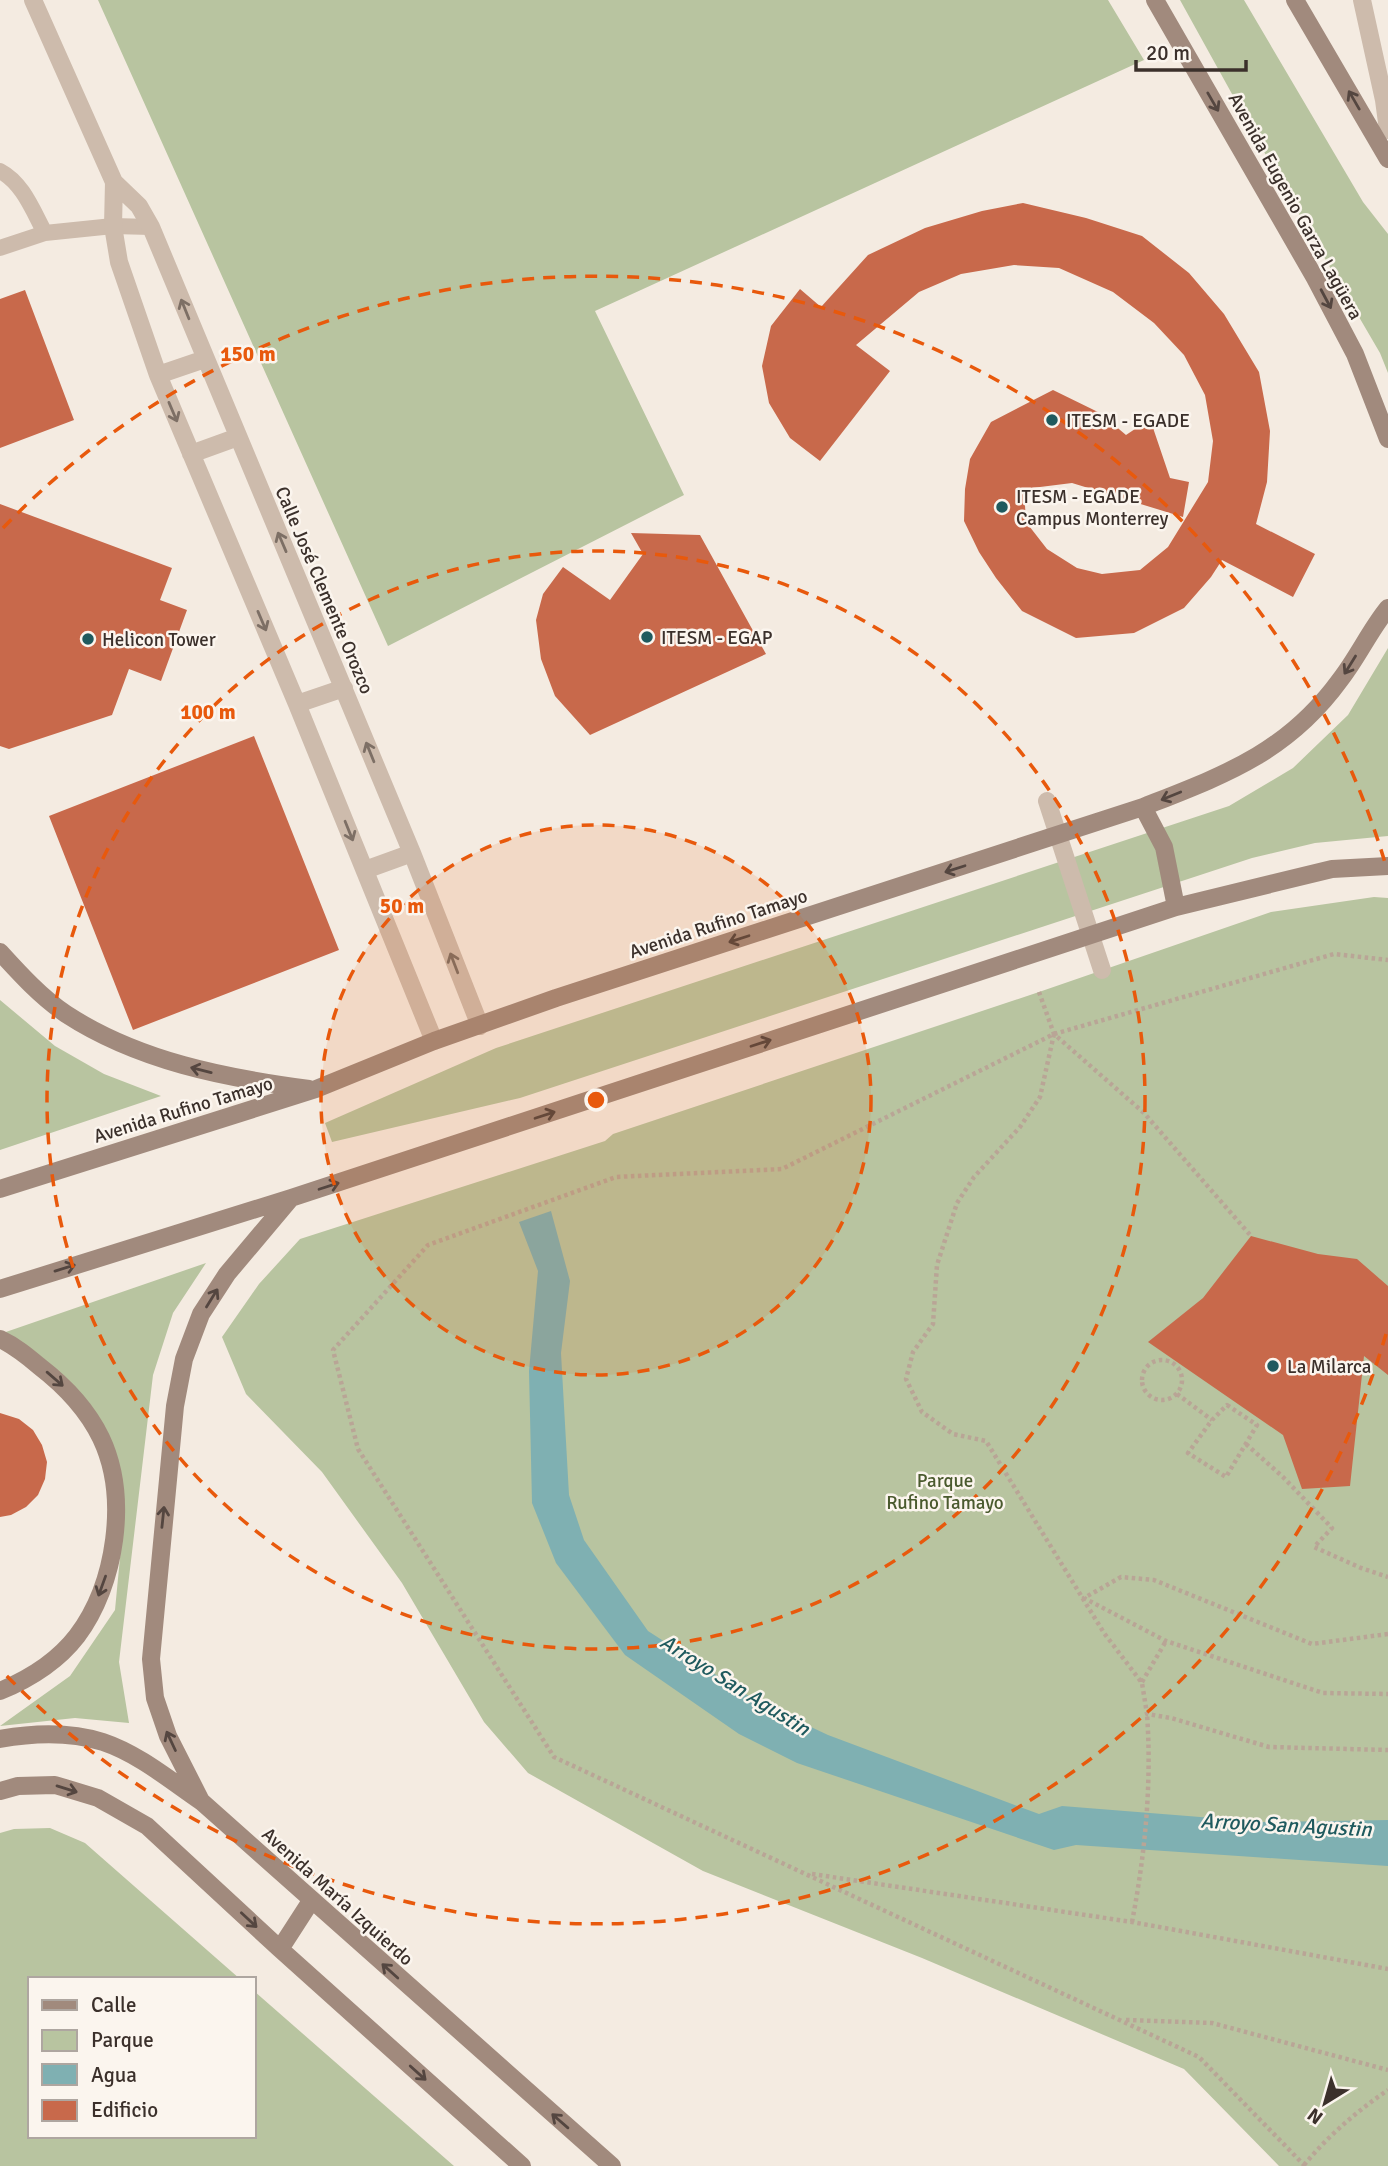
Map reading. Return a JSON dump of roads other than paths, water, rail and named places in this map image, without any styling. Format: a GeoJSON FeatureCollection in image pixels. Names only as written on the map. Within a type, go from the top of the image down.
{"type":"FeatureCollection","features":[{"type":"Feature","properties":{"kind":"street","name":"Calle José Clemente Orozco"},"geometry":{"type":"LineString","coordinates":[[33,0],[114,182],[139,206],[151,227],[412,853],[480,1026]]}},
{"type":"Feature","properties":{"kind":"street","name":"Avenida Eugenio Garza Lagüera"},"geometry":{"type":"LineString","coordinates":[[1155,0],[1355,354],[1388,439]]}},
{"type":"Feature","properties":{"kind":"street"},"geometry":{"type":"LineString","coordinates":[[1295,0],[1388,159]]}},
{"type":"Feature","properties":{"kind":"street"},"geometry":{"type":"LineString","coordinates":[[1362,0],[1388,130]]}},
{"type":"Feature","properties":{"kind":"street","name":"Calle José Clemente Orozco"},"geometry":{"type":"LineString","coordinates":[[114,182],[113,226],[119,262],[158,375],[298,704],[434,1041]]}},
{"type":"Feature","properties":{"kind":"street"},"geometry":{"type":"LineString","coordinates":[[158,375],[205,359]]}},
{"type":"Feature","properties":{"kind":"street"},"geometry":{"type":"LineString","coordinates":[[191,454],[238,437]]}},
{"type":"Feature","properties":{"kind":"street","name":"Avenida Rufino Tamayo"},"geometry":{"type":"LineString","coordinates":[[0,1189],[316,1089],[434,1041],[569,994],[1143,807],[1212,780],[1284,739],[1310,716],[1341,680],[1388,608]]}},
{"type":"Feature","properties":{"kind":"street"},"geometry":{"type":"LineString","coordinates":[[298,704],[344,688]]}},
{"type":"Feature","properties":{"kind":"street"},"geometry":{"type":"LineString","coordinates":[[1047,801],[1102,970]]}},
{"type":"Feature","properties":{"kind":"street"},"geometry":{"type":"LineString","coordinates":[[1143,807],[1164,847],[1176,907]]}},
{"type":"Feature","properties":{"kind":"street"},"geometry":{"type":"LineString","coordinates":[[365,870],[412,853]]}},
{"type":"Feature","properties":{"kind":"street"},"geometry":{"type":"LineString","coordinates":[[0,1289],[291,1198],[1176,907],[1332,869],[1388,866]]}},
{"type":"Feature","properties":{"kind":"street"},"geometry":{"type":"LineString","coordinates":[[0,952],[27,982],[66,1014],[115,1040],[190,1068],[242,1080],[316,1089]]}},
{"type":"Feature","properties":{"kind":"street"},"geometry":{"type":"LineString","coordinates":[[202,1802],[168,1736],[155,1698],[151,1659],[175,1406],[184,1359],[201,1314],[227,1274],[291,1198]]}},
{"type":"Feature","properties":{"kind":"street"},"geometry":{"type":"LineString","coordinates":[[0,1339],[11,1344],[60,1382],[86,1412],[102,1439],[114,1477],[117,1519],[110,1562],[95,1603],[77,1636],[49,1664],[25,1681],[0,1691]]}},
{"type":"Feature","properties":{"kind":"street","name":"Avenida María Izquierdo"},"geometry":{"type":"LineString","coordinates":[[0,1739],[24,1735],[64,1735],[104,1742],[142,1761],[202,1802],[612,2166]]}},
{"type":"Feature","properties":{"kind":"street"},"geometry":{"type":"LineString","coordinates":[[0,1791],[18,1786],[55,1785],[98,1798],[146,1826],[522,2166]]}},
{"type":"Feature","properties":{"kind":"street"},"geometry":{"type":"LineString","coordinates":[[281,1950],[311,1901]]}},
{"type":"Feature","properties":{"kind":"lane"},"geometry":{"type":"LineString","coordinates":[[0,171],[22,191],[44,233]]}},
{"type":"Feature","properties":{"kind":"lane"},"geometry":{"type":"LineString","coordinates":[[0,248],[44,233],[113,226],[151,227]]}},
{"type":"Feature","properties":{"kind":"water","name":"Arroyo San Agustin"},"geometry":{"type":"Polygon","coordinates":[[[551,1211],[570,1281],[561,1353],[569,1495],[584,1540],[648,1631],[758,1702],[828,1735],[1039,1814],[1062,1806],[1263,1822],[1388,1820],[1388,1866],[1076,1845],[1054,1850],[797,1763],[739,1734],[625,1655],[556,1563],[532,1503],[529,1371],[538,1271],[519,1222],[551,1211]]]}},
{"type":"Feature","properties":{"kind":"place","name":"ITESM - EGADE"},"geometry":{"type":"Point","coordinates":[1052,420]}},
{"type":"Feature","properties":{"kind":"place","name":"ITESM - EGADE Campus Monterrey"},"geometry":{"type":"Point","coordinates":[1002,507]}},
{"type":"Feature","properties":{"kind":"place","name":"ITESM - EGAP"},"geometry":{"type":"Point","coordinates":[647,637]}},
{"type":"Feature","properties":{"kind":"place","name":"Helicon Tower"},"geometry":{"type":"Point","coordinates":[88,639]}},
{"type":"Feature","properties":{"kind":"place","name":"La Milarca"},"geometry":{"type":"Point","coordinates":[1273,1366]}},
{"type":"Feature","properties":{"kind":"park label","name":"Parque Rufino Tamayo"},"geometry":{"type":"Point","coordinates":[945,1491]}}]}
